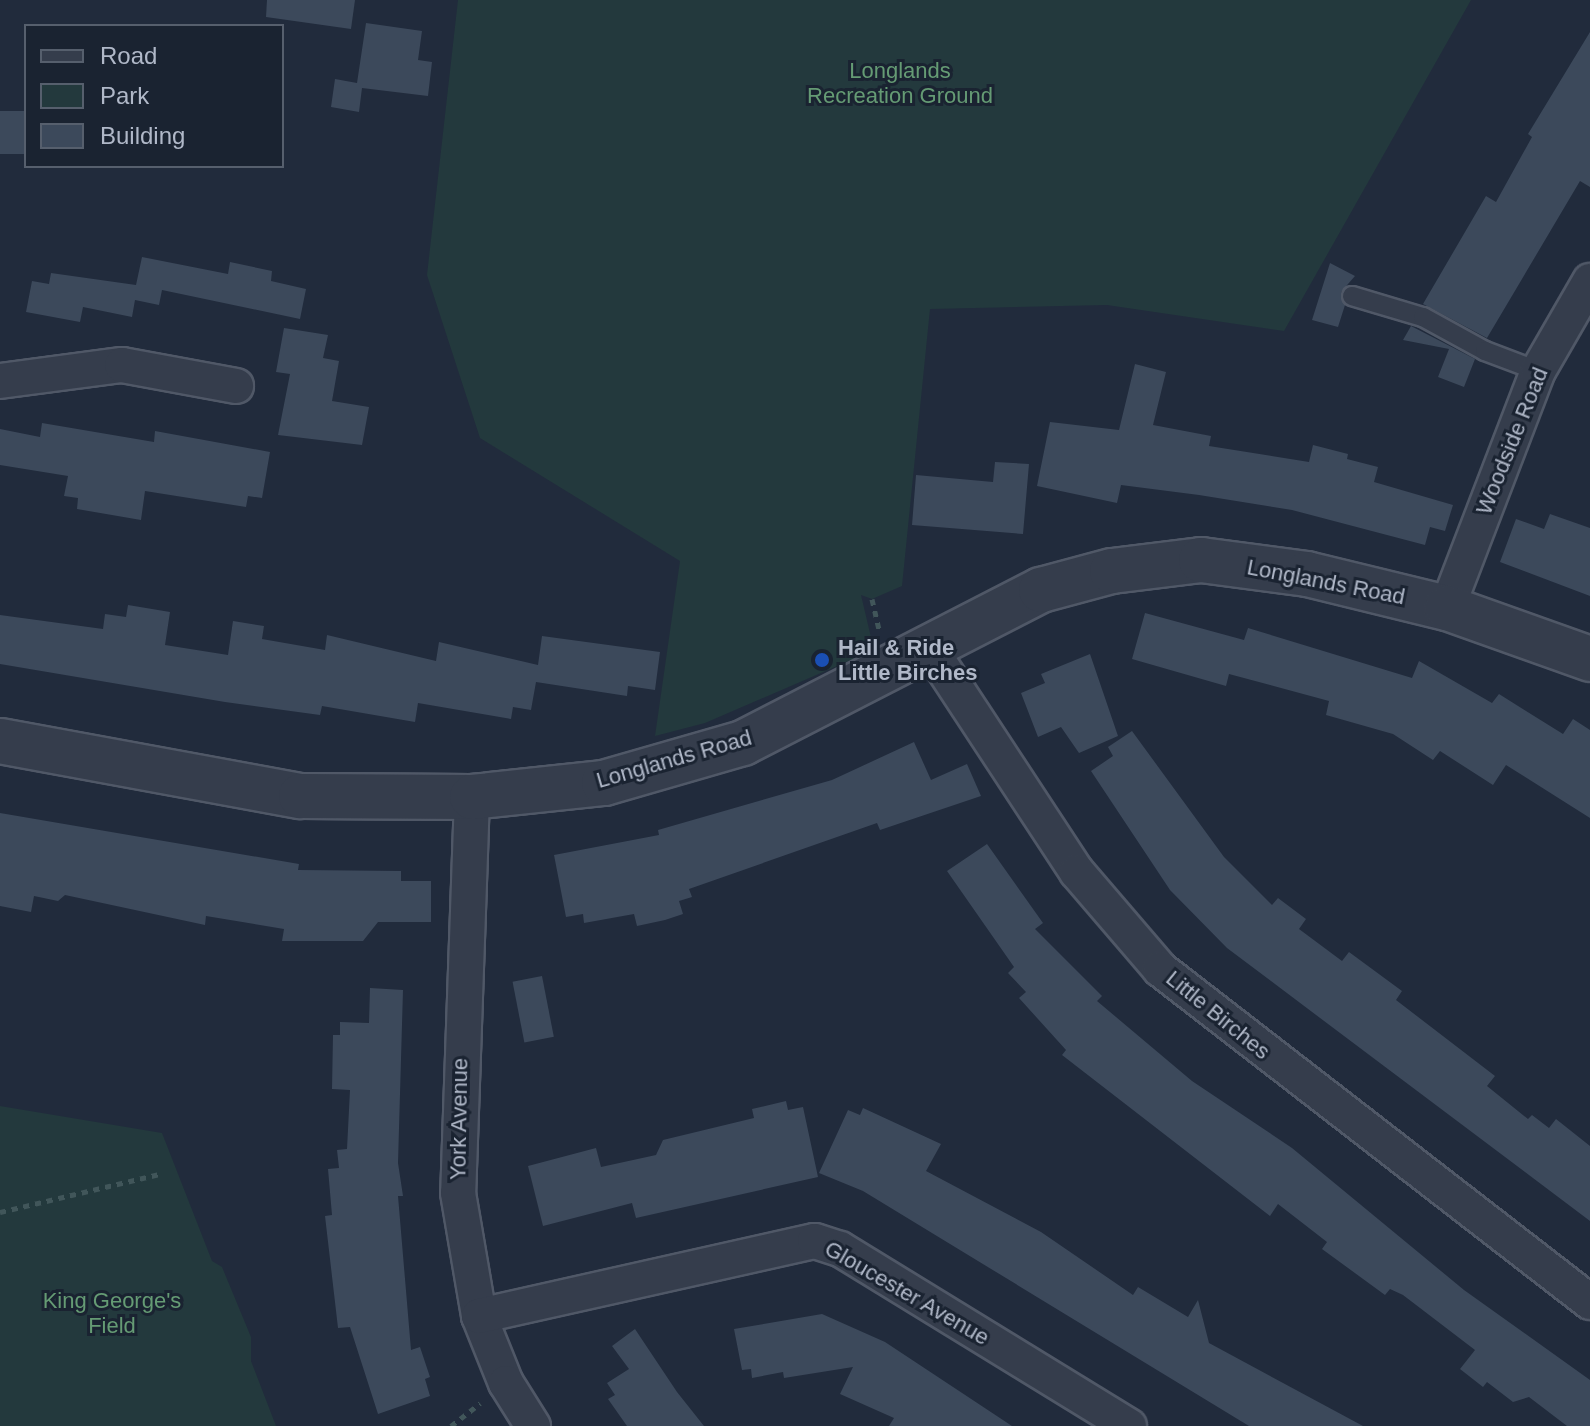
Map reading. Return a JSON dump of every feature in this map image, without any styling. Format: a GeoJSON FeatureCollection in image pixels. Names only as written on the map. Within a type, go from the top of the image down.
{"type":"FeatureCollection","features":[{"type":"Feature","properties":{"kind":"street","name":"Woodside Road"},"geometry":{"type":"LineString","coordinates":[[1447,608],[1538,371],[1590,281]]}},
{"type":"Feature","properties":{"kind":"street"},"geometry":{"type":"LineString","coordinates":[[0,381],[122,365],[236,386]]}},
{"type":"Feature","properties":{"kind":"street","name":"Longlands Road"},"geometry":{"type":"LineString","coordinates":[[0,741],[301,796],[472,797],[604,783],[743,743],[1041,590],[1112,571],[1201,560],[1307,574],[1447,608],[1590,659]]}},
{"type":"Feature","properties":{"kind":"street","name":"Little Birches"},"geometry":{"type":"LineString","coordinates":[[929,647],[1077,872],[1160,969],[1590,1302]]}},
{"type":"Feature","properties":{"kind":"street","name":"York Avenue"},"geometry":{"type":"LineString","coordinates":[[472,797],[458,1193],[479,1316],[506,1383],[533,1426]]}},
{"type":"Feature","properties":{"kind":"street","name":"Gloucester Avenue"},"geometry":{"type":"LineString","coordinates":[[479,1316],[815,1241],[840,1249],[1129,1426]]}},
{"type":"Feature","properties":{"kind":"lane"},"geometry":{"type":"LineString","coordinates":[[1352,296],[1423,317],[1485,351],[1538,371]]}},
{"type":"Feature","properties":{"kind":"path"},"geometry":{"type":"LineString","coordinates":[[0,1212],[160,1174]]}},
{"type":"Feature","properties":{"kind":"green space","name":"Longlands Recreation Ground"},"geometry":{"type":"Polygon","coordinates":[[[458,0],[1471,0],[1284,331],[1107,305],[930,309],[902,586],[872,599],[861,595],[874,650],[705,723],[655,736],[680,561],[480,438],[427,275],[458,0]]]}},
{"type":"Feature","properties":{"kind":"green space","name":"King George's Field"},"geometry":{"type":"Polygon","coordinates":[[[0,1106],[162,1133],[212,1261],[222,1267],[251,1337],[251,1361],[276,1426],[0,1426],[0,1106]]]}},
{"type":"Feature","properties":{"kind":"building"},"geometry":{"type":"Polygon","coordinates":[[[267,0],[355,0],[351,29],[266,17],[267,0]]]}},
{"type":"Feature","properties":{"kind":"building"},"geometry":{"type":"Polygon","coordinates":[[[366,23],[422,31],[418,60],[432,62],[428,96],[362,88],[359,112],[331,107],[335,79],[357,83],[366,23]]]}},
{"type":"Feature","properties":{"kind":"building"},"geometry":{"type":"Polygon","coordinates":[[[1590,32],[1590,187],[1580,181],[1487,338],[1423,304],[1486,196],[1496,202],[1532,137],[1528,134],[1590,32]]]}},
{"type":"Feature","properties":{"kind":"building"},"geometry":{"type":"Polygon","coordinates":[[[0,111],[24,111],[24,154],[0,154],[0,111]]]}},
{"type":"Feature","properties":{"kind":"building"},"geometry":{"type":"Polygon","coordinates":[[[142,257],[228,274],[230,262],[272,271],[271,281],[306,289],[300,319],[162,290],[159,305],[135,300],[132,317],[83,307],[80,322],[26,312],[32,281],[49,284],[51,273],[136,285],[142,257]]]}},
{"type":"Feature","properties":{"kind":"building"},"geometry":{"type":"Polygon","coordinates":[[[1330,263],[1355,276],[1341,292],[1345,305],[1338,327],[1312,320],[1330,263]]]}},
{"type":"Feature","properties":{"kind":"building"},"geometry":{"type":"Polygon","coordinates":[[[1411,326],[1475,359],[1464,387],[1438,377],[1449,349],[1403,340],[1411,326]]]}},
{"type":"Feature","properties":{"kind":"building"},"geometry":{"type":"Polygon","coordinates":[[[284,328],[328,335],[323,358],[339,361],[332,401],[369,407],[362,445],[278,435],[290,374],[276,372],[284,328]]]}},
{"type":"Feature","properties":{"kind":"building"},"geometry":{"type":"Polygon","coordinates":[[[1135,364],[1166,372],[1153,425],[1211,436],[1209,446],[1309,462],[1313,445],[1348,454],[1347,459],[1378,467],[1374,482],[1453,505],[1445,531],[1430,527],[1425,545],[1292,510],[1199,495],[1121,485],[1117,503],[1037,486],[1050,422],[1119,430],[1135,364]]]}},
{"type":"Feature","properties":{"kind":"building"},"geometry":{"type":"Polygon","coordinates":[[[42,423],[154,442],[155,431],[270,452],[262,498],[248,496],[246,507],[145,491],[141,520],[77,509],[78,498],[64,496],[68,476],[0,465],[0,429],[40,437],[42,423]]]}},
{"type":"Feature","properties":{"kind":"building"},"geometry":{"type":"Polygon","coordinates":[[[995,462],[1029,464],[1023,534],[912,525],[916,475],[993,482],[995,462]]]}},
{"type":"Feature","properties":{"kind":"building"},"geometry":{"type":"Polygon","coordinates":[[[1550,514],[1590,528],[1590,596],[1500,562],[1516,519],[1544,529],[1550,514]]]}},
{"type":"Feature","properties":{"kind":"building"},"geometry":{"type":"Polygon","coordinates":[[[128,605],[170,612],[165,645],[228,655],[233,621],[264,626],[262,639],[325,650],[327,635],[436,661],[439,642],[538,665],[542,636],[660,652],[655,690],[628,686],[627,696],[536,682],[531,710],[513,707],[511,719],[418,703],[415,722],[322,706],[320,715],[225,702],[0,664],[0,615],[103,629],[105,614],[126,617],[128,605]]]}},
{"type":"Feature","properties":{"kind":"building"},"geometry":{"type":"Polygon","coordinates":[[[1145,613],[1244,640],[1248,628],[1412,678],[1419,661],[1492,703],[1499,694],[1563,734],[1573,719],[1590,730],[1590,818],[1506,765],[1493,785],[1440,751],[1433,760],[1393,734],[1326,715],[1329,701],[1229,674],[1226,686],[1132,659],[1145,613]]]}},
{"type":"Feature","properties":{"kind":"building"},"geometry":{"type":"Polygon","coordinates":[[[1090,654],[1118,736],[1079,753],[1061,727],[1038,737],[1021,693],[1045,683],[1041,674],[1090,654]]]}},
{"type":"Feature","properties":{"kind":"building"},"geometry":{"type":"Polygon","coordinates":[[[1132,731],[1224,857],[1272,905],[1278,898],[1306,919],[1299,929],[1342,961],[1349,952],[1402,991],[1396,1000],[1495,1076],[1487,1086],[1528,1119],[1532,1115],[1549,1128],[1556,1119],[1590,1146],[1590,1221],[1227,948],[1170,890],[1091,771],[1113,756],[1108,747],[1132,731]]]}},
{"type":"Feature","properties":{"kind":"building"},"geometry":{"type":"Polygon","coordinates":[[[914,742],[931,780],[967,764],[981,796],[880,830],[877,823],[689,889],[692,897],[679,901],[683,914],[665,920],[637,926],[634,914],[584,923],[583,914],[566,917],[554,855],[659,835],[658,830],[832,780],[914,742]]]}},
{"type":"Feature","properties":{"kind":"building"},"geometry":{"type":"Polygon","coordinates":[[[0,813],[299,864],[298,870],[401,871],[401,881],[431,881],[431,922],[378,922],[363,941],[282,941],[284,929],[206,916],[205,925],[65,895],[58,901],[34,896],[31,912],[0,906],[0,813]]]}},
{"type":"Feature","properties":{"kind":"building"},"geometry":{"type":"Polygon","coordinates":[[[987,844],[1043,923],[1035,929],[1102,996],[1097,1001],[1192,1081],[1292,1148],[1464,1290],[1590,1380],[1590,1426],[1567,1426],[1529,1397],[1513,1402],[1487,1382],[1483,1387],[1460,1369],[1475,1350],[1403,1295],[1390,1289],[1385,1295],[1322,1249],[1327,1242],[1278,1204],[1270,1216],[1062,1055],[1066,1050],[1019,998],[1026,992],[1008,973],[1014,967],[947,871],[987,844]]]}},
{"type":"Feature","properties":{"kind":"building"},"geometry":{"type":"Polygon","coordinates":[[[542,976],[554,1037],[524,1043],[513,982],[542,976]]]}},
{"type":"Feature","properties":{"kind":"building"},"geometry":{"type":"Polygon","coordinates":[[[370,988],[403,990],[398,1163],[403,1196],[398,1196],[411,1350],[420,1347],[430,1377],[425,1379],[430,1396],[378,1414],[350,1327],[338,1328],[325,1216],[332,1215],[328,1169],[339,1168],[337,1150],[347,1149],[350,1090],[332,1089],[333,1035],[340,1035],[340,1022],[369,1023],[370,988]]]}},
{"type":"Feature","properties":{"kind":"building"},"geometry":{"type":"Polygon","coordinates":[[[786,1101],[788,1110],[803,1107],[818,1177],[636,1218],[632,1203],[543,1226],[528,1166],[596,1148],[601,1167],[656,1155],[663,1140],[754,1118],[752,1109],[786,1101]]]}},
{"type":"Feature","properties":{"kind":"building"},"geometry":{"type":"Polygon","coordinates":[[[863,1108],[941,1144],[926,1171],[1041,1232],[1133,1295],[1138,1287],[1188,1317],[1198,1300],[1209,1343],[1363,1426],[1249,1426],[863,1191],[819,1173],[848,1110],[860,1115],[863,1108]]]}},
{"type":"Feature","properties":{"kind":"building"},"geometry":{"type":"Polygon","coordinates":[[[822,1314],[885,1342],[1012,1426],[889,1426],[894,1418],[840,1394],[853,1367],[784,1378],[783,1372],[752,1378],[751,1369],[742,1370],[734,1329],[822,1314]]]}},
{"type":"Feature","properties":{"kind":"building"},"geometry":{"type":"Polygon","coordinates":[[[635,1329],[704,1426],[627,1426],[608,1399],[615,1395],[607,1383],[629,1369],[612,1346],[635,1329]]]}},
{"type":"Feature","properties":{"kind":"place","name":"Hail & Ride Little Birches"},"geometry":{"type":"Point","coordinates":[822,660]}}]}
